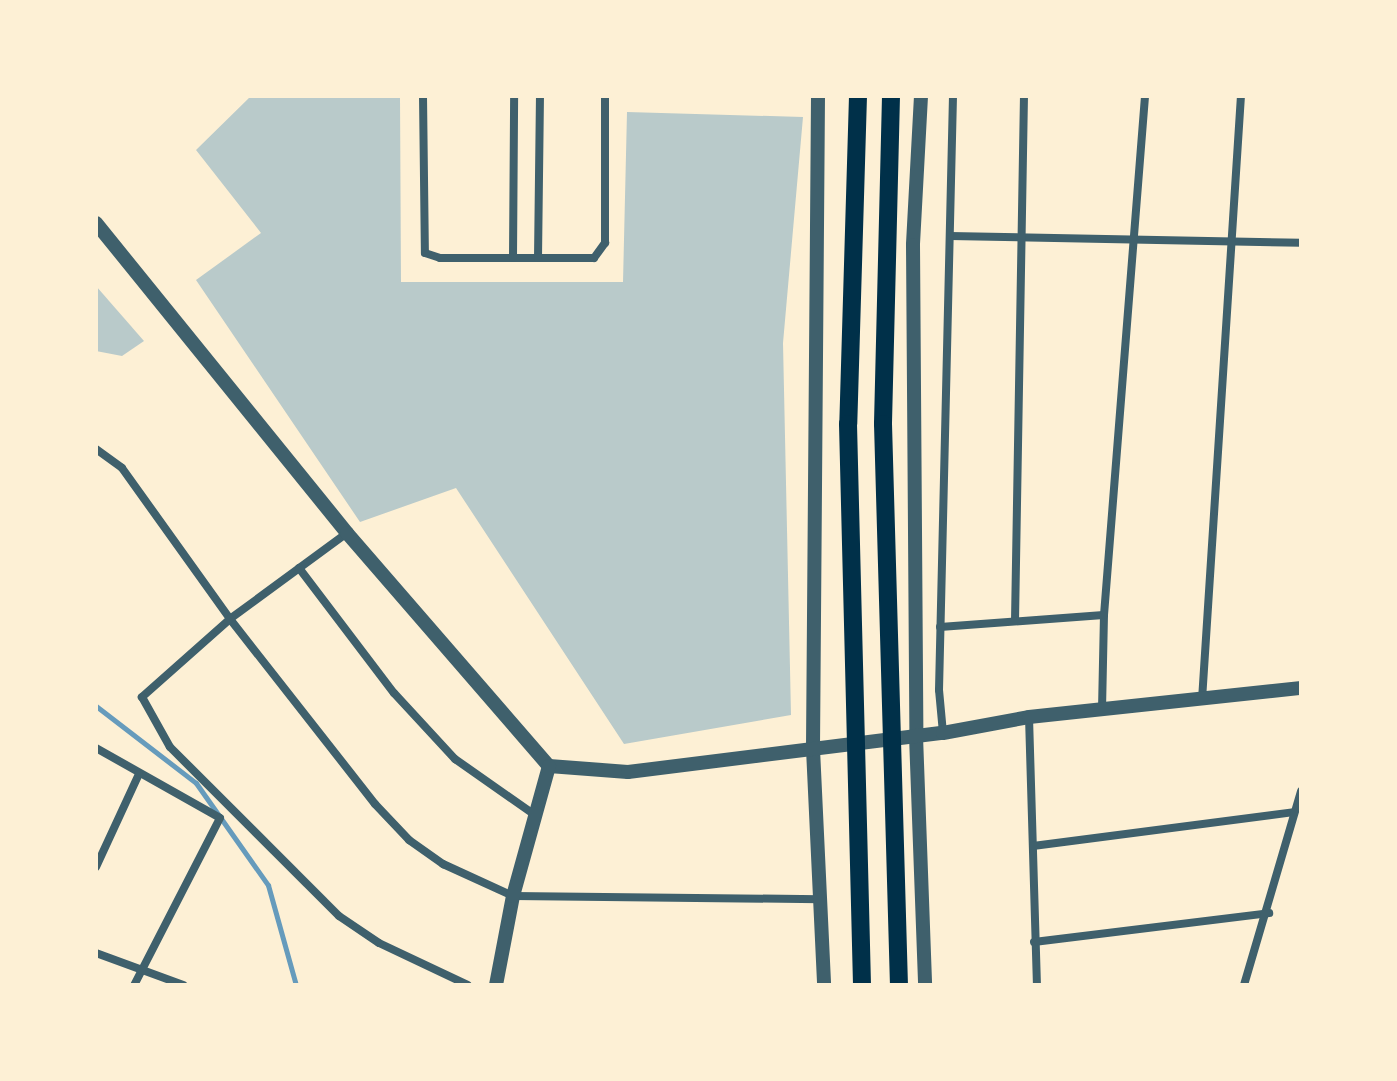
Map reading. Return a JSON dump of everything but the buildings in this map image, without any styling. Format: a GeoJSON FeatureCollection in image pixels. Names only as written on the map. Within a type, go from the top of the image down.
{"type":"FeatureCollection","features":[{"type":"Feature","properties":{"kind":"highway"},"geometry":{"type":"LineString","coordinates":[[858,96],[848,424],[862,985]]}},
{"type":"Feature","properties":{"kind":"highway"},"geometry":{"type":"LineString","coordinates":[[891,96],[883,424],[899,985]]}},
{"type":"Feature","properties":{"kind":"street"},"geometry":{"type":"LineString","coordinates":[[423,96],[425,253],[513,258],[601,254],[605,96]]}},
{"type":"Feature","properties":{"kind":"street"},"geometry":{"type":"LineString","coordinates":[[513,258],[514,96]]}},
{"type":"Feature","properties":{"kind":"street"},"geometry":{"type":"LineString","coordinates":[[538,258],[540,96]]}},
{"type":"Feature","properties":{"kind":"street"},"geometry":{"type":"LineString","coordinates":[[818,96],[813,749],[824,985]]}},
{"type":"Feature","properties":{"kind":"street"},"geometry":{"type":"LineString","coordinates":[[921,96],[913,245],[916,736],[925,985]]}},
{"type":"Feature","properties":{"kind":"street"},"geometry":{"type":"LineString","coordinates":[[943,733],[940,627],[953,96]]}},
{"type":"Feature","properties":{"kind":"street"},"geometry":{"type":"LineString","coordinates":[[1015,621],[1024,96]]}},
{"type":"Feature","properties":{"kind":"street"},"geometry":{"type":"LineString","coordinates":[[1102,710],[1104,615],[1137,240],[1145,96]]}},
{"type":"Feature","properties":{"kind":"street"},"geometry":{"type":"LineString","coordinates":[[1202,701],[1241,96]]}},
{"type":"Feature","properties":{"kind":"street"},"geometry":{"type":"LineString","coordinates":[[96,223],[347,533],[549,766],[628,772],[943,733],[1029,717],[1202,701],[1301,688]]}},
{"type":"Feature","properties":{"kind":"street"},"geometry":{"type":"LineString","coordinates":[[950,236],[1301,243]]}},
{"type":"Feature","properties":{"kind":"street"},"geometry":{"type":"LineString","coordinates":[[96,449],[122,468],[230,619],[409,840],[443,864],[513,896],[821,899]]}},
{"type":"Feature","properties":{"kind":"street"},"geometry":{"type":"LineString","coordinates":[[347,533],[230,619],[142,697],[170,747],[339,916],[379,943],[468,985]]}},
{"type":"Feature","properties":{"kind":"street"},"geometry":{"type":"LineString","coordinates":[[299,568],[394,693],[455,759],[535,815]]}},
{"type":"Feature","properties":{"kind":"street"},"geometry":{"type":"LineString","coordinates":[[940,627],[1104,615]]}},
{"type":"Feature","properties":{"kind":"street"},"geometry":{"type":"LineString","coordinates":[[1029,717],[1037,985]]}},
{"type":"Feature","properties":{"kind":"street"},"geometry":{"type":"LineString","coordinates":[[96,748],[220,818],[134,985]]}},
{"type":"Feature","properties":{"kind":"street"},"geometry":{"type":"LineString","coordinates":[[496,985],[513,896],[549,766]]}},
{"type":"Feature","properties":{"kind":"street"},"geometry":{"type":"LineString","coordinates":[[96,867],[139,774]]}},
{"type":"Feature","properties":{"kind":"street"},"geometry":{"type":"LineString","coordinates":[[1244,985],[1269,913],[1301,791]]}},
{"type":"Feature","properties":{"kind":"street"},"geometry":{"type":"LineString","coordinates":[[1033,846],[1294,812]]}},
{"type":"Feature","properties":{"kind":"street"},"geometry":{"type":"LineString","coordinates":[[1034,942],[1269,913]]}},
{"type":"Feature","properties":{"kind":"street"},"geometry":{"type":"LineString","coordinates":[[96,953],[183,985]]}},
{"type":"Feature","properties":{"kind":"shaded area"},"geometry":{"type":"Polygon","coordinates":[[[251,96],[400,96],[401,282],[623,282],[627,112],[803,117],[783,343],[791,715],[624,744],[456,488],[360,522],[196,280],[261,233],[196,150],[251,96]]]}},
{"type":"Feature","properties":{"kind":"shaded area"},"geometry":{"type":"Polygon","coordinates":[[[96,286],[144,341],[122,356],[96,351],[96,286]]]}},
{"type":"Feature","properties":{"kind":"waterway"},"geometry":{"type":"LineString","coordinates":[[96,706],[196,783],[268,885],[296,985]]}}]}
